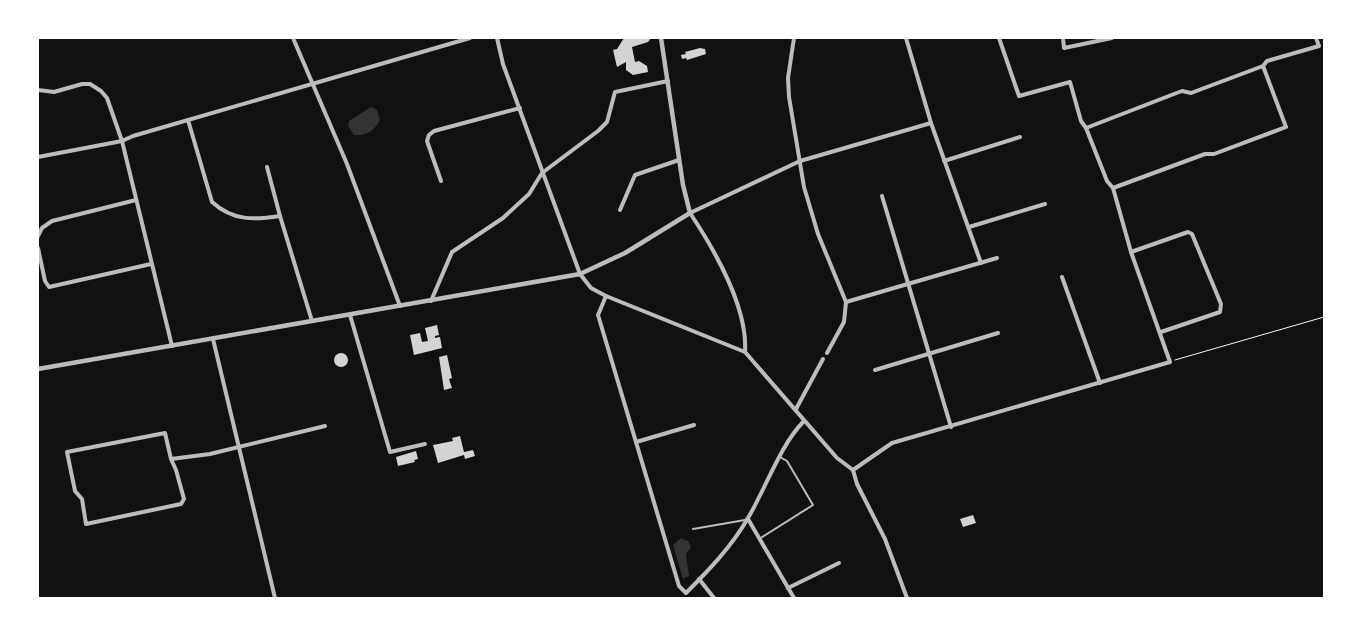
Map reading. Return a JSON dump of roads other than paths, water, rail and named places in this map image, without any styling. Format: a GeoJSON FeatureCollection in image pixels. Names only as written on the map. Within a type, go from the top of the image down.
{"type":"FeatureCollection","features":[{"type":"Feature","properties":{"kind":"street"},"geometry":{"type":"LineString","coordinates":[[293,38],[348,164],[400,306]]}},
{"type":"Feature","properties":{"kind":"street"},"geometry":{"type":"LineString","coordinates":[[38,156],[122,141],[133,136],[470,38]]}},
{"type":"Feature","properties":{"kind":"street"},"geometry":{"type":"LineString","coordinates":[[497,38],[502,64],[520,108],[542,173],[563,222],[580,274],[591,288],[606,296],[745,352],[837,458],[853,470],[857,484],[885,539],[907,598]]}},
{"type":"Feature","properties":{"kind":"street"},"geometry":{"type":"LineString","coordinates":[[661,38],[679,160],[690,213],[714,252],[736,303],[746,340],[745,352]]}},
{"type":"Feature","properties":{"kind":"street"},"geometry":{"type":"LineString","coordinates":[[794,38],[788,78],[789,97],[804,187],[818,234],[846,302],[844,322],[827,353]]}},
{"type":"Feature","properties":{"kind":"street"},"geometry":{"type":"LineString","coordinates":[[906,38],[931,123],[981,262]]}},
{"type":"Feature","properties":{"kind":"street"},"geometry":{"type":"LineString","coordinates":[[853,470],[892,443],[1170,362],[1131,252],[1113,188],[1107,181],[1086,128],[1081,121],[1070,82],[1019,96],[999,38]]}},
{"type":"Feature","properties":{"kind":"street"},"geometry":{"type":"LineString","coordinates":[[1063,38],[1064,48],[1112,38]]}},
{"type":"Feature","properties":{"kind":"street"},"geometry":{"type":"LineString","coordinates":[[1086,128],[1182,91],[1191,92],[1263,66],[1267,62],[1319,46],[1316,38]]}},
{"type":"Feature","properties":{"kind":"street"},"geometry":{"type":"LineString","coordinates":[[1113,188],[1197,156],[1214,154],[1286,126],[1263,66]]}},
{"type":"Feature","properties":{"kind":"street"},"geometry":{"type":"LineString","coordinates":[[431,301],[452,252],[503,218],[529,194],[542,173],[598,131],[606,122],[615,92],[668,81]]}},
{"type":"Feature","properties":{"kind":"street"},"geometry":{"type":"LineString","coordinates":[[38,90],[54,92],[82,84],[95,86],[107,98],[122,141],[172,346]]}},
{"type":"Feature","properties":{"kind":"street"},"geometry":{"type":"LineString","coordinates":[[441,181],[426,141],[429,135],[434,131],[520,108]]}},
{"type":"Feature","properties":{"kind":"street"},"geometry":{"type":"LineString","coordinates":[[188,120],[212,202],[222,211],[236,218],[259,220],[280,216]]}},
{"type":"Feature","properties":{"kind":"street"},"geometry":{"type":"LineString","coordinates":[[38,369],[580,274],[625,253],[690,213],[800,161],[931,123]]}},
{"type":"Feature","properties":{"kind":"street"},"geometry":{"type":"LineString","coordinates":[[944,161],[1020,137]]}},
{"type":"Feature","properties":{"kind":"street"},"geometry":{"type":"LineString","coordinates":[[620,210],[635,175],[679,160]]}},
{"type":"Feature","properties":{"kind":"street"},"geometry":{"type":"LineString","coordinates":[[266,167],[312,321]]}},
{"type":"Feature","properties":{"kind":"street"},"geometry":{"type":"LineString","coordinates":[[882,196],[951,427]]}},
{"type":"Feature","properties":{"kind":"street"},"geometry":{"type":"LineString","coordinates":[[38,236],[42,228],[52,222],[136,200]]}},
{"type":"Feature","properties":{"kind":"street"},"geometry":{"type":"LineString","coordinates":[[968,227],[1045,204]]}},
{"type":"Feature","properties":{"kind":"street"},"geometry":{"type":"LineString","coordinates":[[1131,252],[1188,232],[1192,234],[1221,304],[1220,312],[1160,332]]}},
{"type":"Feature","properties":{"kind":"street"},"geometry":{"type":"LineString","coordinates":[[38,248],[45,281],[49,287],[56,288],[151,264]]}},
{"type":"Feature","properties":{"kind":"street"},"geometry":{"type":"LineString","coordinates":[[846,302],[998,258]]}},
{"type":"Feature","properties":{"kind":"street"},"geometry":{"type":"LineString","coordinates":[[1062,277],[1100,383]]}},
{"type":"Feature","properties":{"kind":"street"},"geometry":{"type":"LineString","coordinates":[[606,296],[598,314],[679,586],[686,593],[728,548],[748,519],[797,428],[804,421]]}},
{"type":"Feature","properties":{"kind":"street"},"geometry":{"type":"LineString","coordinates":[[350,315],[390,452],[424,444]]}},
{"type":"Feature","properties":{"kind":"street"},"geometry":{"type":"LineString","coordinates":[[875,370],[998,333]]}},
{"type":"Feature","properties":{"kind":"street"},"geometry":{"type":"LineString","coordinates":[[212,339],[275,598]]}},
{"type":"Feature","properties":{"kind":"street"},"geometry":{"type":"LineString","coordinates":[[796,409],[824,359]]}},
{"type":"Feature","properties":{"kind":"street"},"geometry":{"type":"LineString","coordinates":[[636,442],[694,425]]}},
{"type":"Feature","properties":{"kind":"street"},"geometry":{"type":"LineString","coordinates":[[171,460],[210,454],[325,426]]}},
{"type":"Feature","properties":{"kind":"street"},"geometry":{"type":"LineString","coordinates":[[165,433],[171,460],[176,470],[184,500],[181,504],[86,524],[82,499],[75,492],[67,452],[165,433]]}},
{"type":"Feature","properties":{"kind":"street"},"geometry":{"type":"LineString","coordinates":[[748,519],[794,598]]}},
{"type":"Feature","properties":{"kind":"street"},"geometry":{"type":"LineString","coordinates":[[788,588],[839,563]]}},
{"type":"Feature","properties":{"kind":"street"},"geometry":{"type":"LineString","coordinates":[[699,579],[714,598]]}},
{"type":"Feature","properties":{"kind":"lane"},"geometry":{"type":"LineString","coordinates":[[759,539],[813,505],[787,461],[780,458]]}},
{"type":"Feature","properties":{"kind":"lane"},"geometry":{"type":"LineString","coordinates":[[693,530],[748,519]]}}]}
